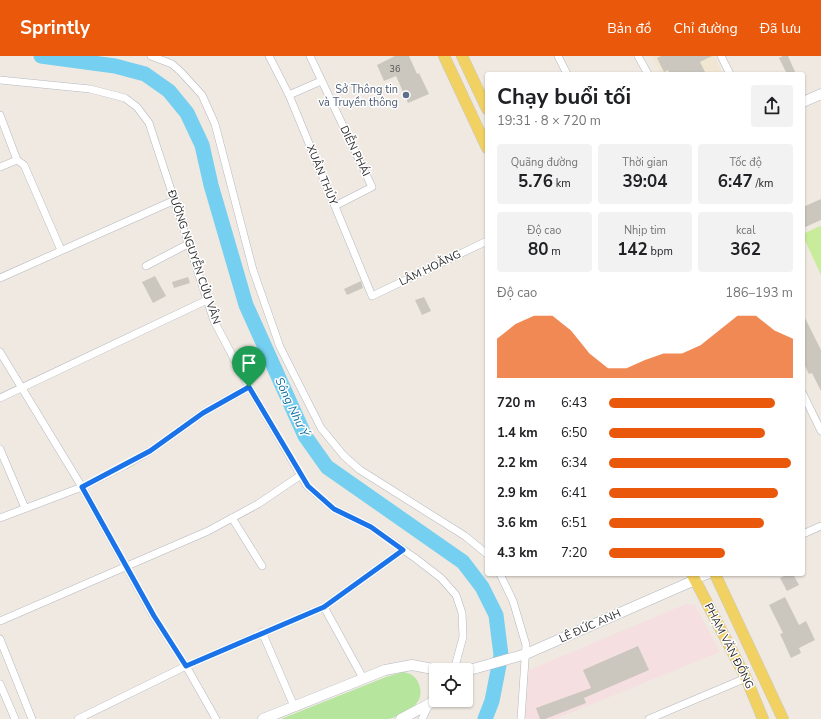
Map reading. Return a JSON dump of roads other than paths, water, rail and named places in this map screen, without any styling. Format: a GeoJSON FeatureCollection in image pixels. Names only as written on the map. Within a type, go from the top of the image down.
{"type":"FeatureCollection","features":[{"type":"Feature","properties":{"kind":"main road"},"geometry":{"type":"LineString","coordinates":[[444,56],[485,144]]}},
{"type":"Feature","properties":{"kind":"main road"},"geometry":{"type":"LineString","coordinates":[[462,56],[485,105]]}},
{"type":"Feature","properties":{"kind":"main road","name":"PHẠM VĂN ĐỒNG"},"geometry":{"type":"LineString","coordinates":[[716,576],[783,719]]}},
{"type":"Feature","properties":{"kind":"main road","name":"PHẠM VĂN ĐỒNG"},"geometry":{"type":"LineString","coordinates":[[694,577],[746,678],[763,719]]}},
{"type":"Feature","properties":{"kind":"street"},"geometry":{"type":"LineString","coordinates":[[152,56],[172,64],[202,95],[215,124],[253,270],[280,347],[321,428],[344,456],[360,470],[465,536],[485,552]]}},
{"type":"Feature","properties":{"kind":"street","name":"XUÂN THỦY"},"geometry":{"type":"LineString","coordinates":[[269,56],[289,94],[372,296]]}},
{"type":"Feature","properties":{"kind":"street","name":"DIỄN PHÁI"},"geometry":{"type":"LineString","coordinates":[[310,56],[372,186],[335,206]]}},
{"type":"Feature","properties":{"kind":"street"},"geometry":{"type":"LineString","coordinates":[[558,56],[566,72]]}},
{"type":"Feature","properties":{"kind":"street"},"geometry":{"type":"LineString","coordinates":[[638,56],[647,72]]}},
{"type":"Feature","properties":{"kind":"street"},"geometry":{"type":"LineString","coordinates":[[721,56],[729,72]]}},
{"type":"Feature","properties":{"kind":"street","name":"ĐƯỜNG NGUYỄN CỬU VÂN"},"geometry":{"type":"LineString","coordinates":[[0,80],[90,89],[126,98],[137,107],[149,123],[214,321],[249,387],[300,475],[308,486],[334,509],[371,527],[403,550],[441,578],[456,595],[462,613],[463,637],[456,663]]}},
{"type":"Feature","properties":{"kind":"street"},"geometry":{"type":"LineString","coordinates":[[289,94],[321,81]]}},
{"type":"Feature","properties":{"kind":"street"},"geometry":{"type":"LineString","coordinates":[[805,101],[821,94]]}},
{"type":"Feature","properties":{"kind":"street"},"geometry":{"type":"LineString","coordinates":[[0,115],[17,160],[24,165],[61,250]]}},
{"type":"Feature","properties":{"kind":"street"},"geometry":{"type":"LineString","coordinates":[[0,167],[17,160]]}},
{"type":"Feature","properties":{"kind":"street"},"geometry":{"type":"LineString","coordinates":[[0,278],[175,200]]}},
{"type":"Feature","properties":{"kind":"street","name":"LÂM HOẰNG"},"geometry":{"type":"LineString","coordinates":[[372,296],[485,242]]}},
{"type":"Feature","properties":{"kind":"street"},"geometry":{"type":"LineString","coordinates":[[146,266],[188,244]]}},
{"type":"Feature","properties":{"kind":"street"},"geometry":{"type":"LineString","coordinates":[[0,398],[22,389],[207,300]]}},
{"type":"Feature","properties":{"kind":"street"},"geometry":{"type":"LineString","coordinates":[[0,352],[82,487],[128,566],[154,616],[186,666],[216,719]]}},
{"type":"Feature","properties":{"kind":"street"},"geometry":{"type":"LineString","coordinates":[[0,518],[82,487],[150,451],[203,413],[249,387]]}},
{"type":"Feature","properties":{"kind":"street"},"geometry":{"type":"LineString","coordinates":[[805,398],[821,431]]}},
{"type":"Feature","properties":{"kind":"street"},"geometry":{"type":"LineString","coordinates":[[0,450],[25,508]]}},
{"type":"Feature","properties":{"kind":"street"},"geometry":{"type":"LineString","coordinates":[[0,621],[208,531],[232,518],[300,475]]}},
{"type":"Feature","properties":{"kind":"street"},"geometry":{"type":"LineString","coordinates":[[232,518],[262,566]]}},
{"type":"Feature","properties":{"kind":"street"},"geometry":{"type":"LineString","coordinates":[[805,533],[821,526]]}},
{"type":"Feature","properties":{"kind":"street"},"geometry":{"type":"LineString","coordinates":[[78,719],[186,666],[262,632],[324,607],[403,550]]}},
{"type":"Feature","properties":{"kind":"street"},"geometry":{"type":"LineString","coordinates":[[501,576],[515,608],[526,645],[521,719]]}},
{"type":"Feature","properties":{"kind":"street","name":"LÊ ĐỨC ANH"},"geometry":{"type":"LineString","coordinates":[[473,669],[526,654],[694,577]]}},
{"type":"Feature","properties":{"kind":"street"},"geometry":{"type":"LineString","coordinates":[[324,607],[363,678]]}},
{"type":"Feature","properties":{"kind":"street"},"geometry":{"type":"LineString","coordinates":[[262,632],[294,706]]}},
{"type":"Feature","properties":{"kind":"street"},"geometry":{"type":"LineString","coordinates":[[0,639],[32,719]]}},
{"type":"Feature","properties":{"kind":"street"},"geometry":{"type":"LineString","coordinates":[[263,719],[363,678],[401,666],[419,666],[429,668]]}},
{"type":"Feature","properties":{"kind":"street"},"geometry":{"type":"LineString","coordinates":[[649,719],[746,678]]}},
{"type":"Feature","properties":{"kind":"street"},"geometry":{"type":"LineString","coordinates":[[0,684],[15,719]]}},
{"type":"Feature","properties":{"kind":"street"},"geometry":{"type":"LineString","coordinates":[[401,719],[429,702]]}},
{"type":"Feature","properties":{"kind":"street"},"geometry":{"type":"LineString","coordinates":[[422,719],[429,707]]}},
{"type":"Feature","properties":{"kind":"waterway","name":"Sông Như Ý"},"geometry":{"type":"LineString","coordinates":[[41,56],[115,66],[145,74],[169,91],[187,113],[202,145],[211,185],[246,305],[305,436],[327,467],[463,562],[482,587],[496,615],[501,655],[492,701],[485,719]]}},
{"type":"Feature","properties":{"kind":"place","name":"Sở Thông tin và Truyền thông"},"geometry":{"type":"Point","coordinates":[406,95]}}]}
